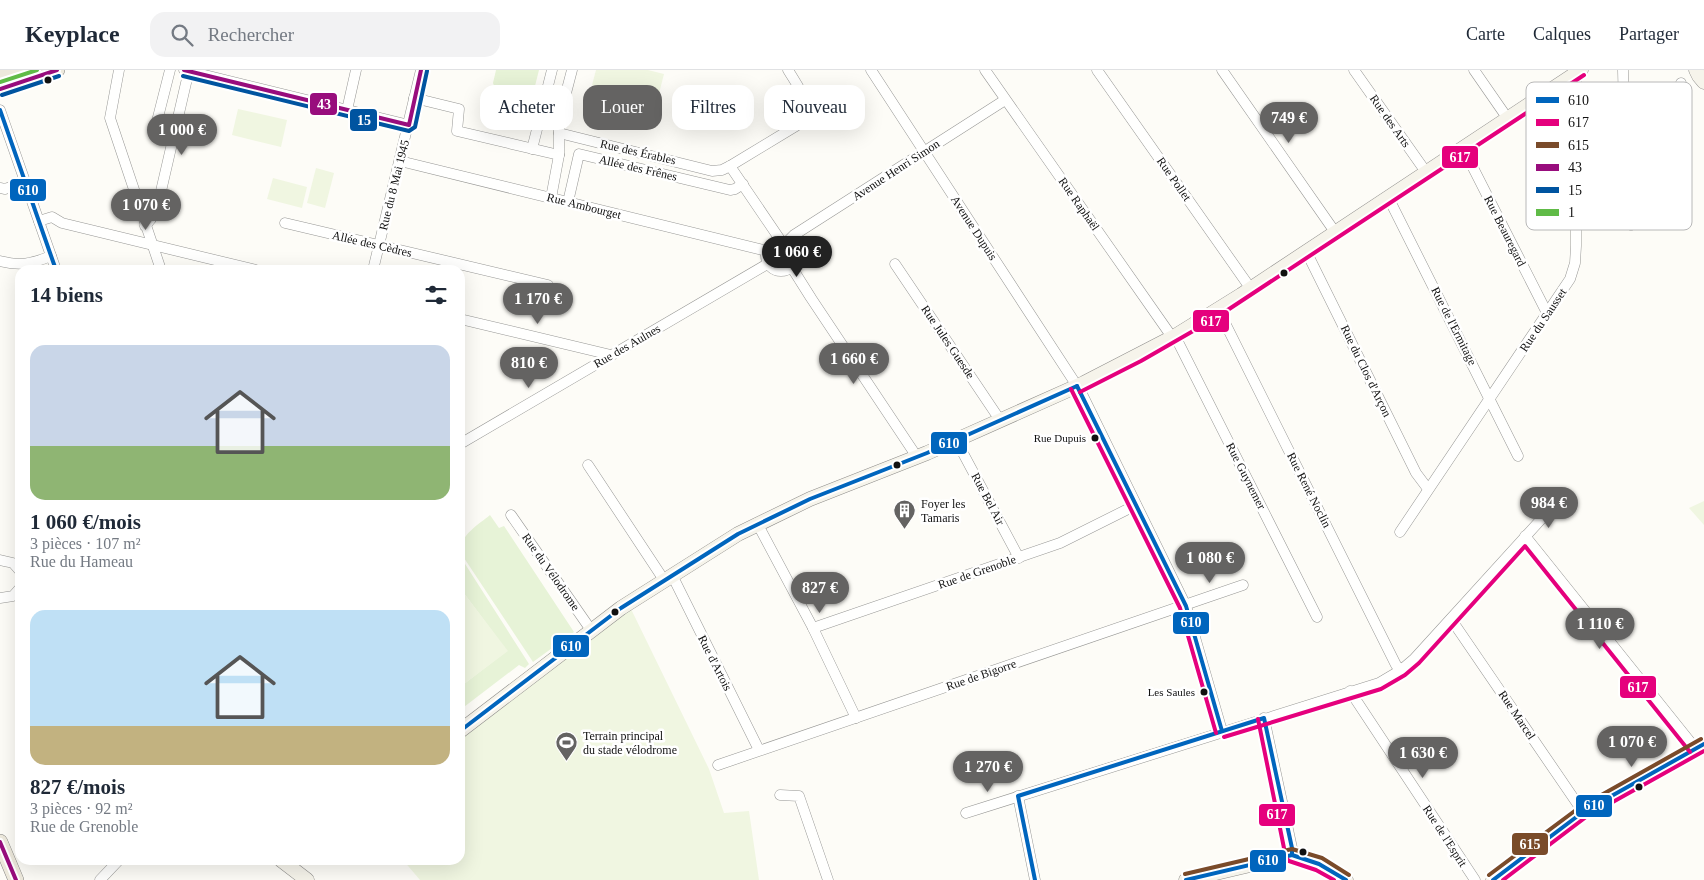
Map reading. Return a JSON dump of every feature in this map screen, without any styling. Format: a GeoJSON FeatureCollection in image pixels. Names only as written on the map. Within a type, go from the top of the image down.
{"type":"FeatureCollection","features":[{"type":"Feature","properties":{"kind":"main road"},"geometry":{"type":"LineString","coordinates":[[0,76],[21,70]]}},
{"type":"Feature","properties":{"kind":"main road"},"geometry":{"type":"LineString","coordinates":[[0,89],[57,70]]}},
{"type":"Feature","properties":{"kind":"main road"},"geometry":{"type":"LineString","coordinates":[[0,842],[16,880]]}},
{"type":"Feature","properties":{"kind":"street"},"geometry":{"type":"LineString","coordinates":[[119,70],[110,118],[159,265]]}},
{"type":"Feature","properties":{"kind":"street"},"geometry":{"type":"LineString","coordinates":[[154,129],[170,70]]}},
{"type":"Feature","properties":{"kind":"street"},"geometry":{"type":"LineString","coordinates":[[145,226],[152,219],[158,204],[187,70],[409,125]]}},
{"type":"Feature","properties":{"kind":"street"},"geometry":{"type":"LineString","coordinates":[[347,110],[356,70]]}},
{"type":"Feature","properties":{"kind":"street","name":"Rue du 8 Mai 1945"},"geometry":{"type":"LineString","coordinates":[[374,265],[421,70]]}},
{"type":"Feature","properties":{"kind":"street"},"geometry":{"type":"LineString","coordinates":[[532,149],[552,70]]}},
{"type":"Feature","properties":{"kind":"street"},"geometry":{"type":"LineString","coordinates":[[551,198],[559,155],[559,120],[572,70]]}},
{"type":"Feature","properties":{"kind":"street"},"geometry":{"type":"LineString","coordinates":[[788,70],[805,100],[804,116],[796,126],[730,166],[784,242],[794,248],[794,271],[917,457]]}},
{"type":"Feature","properties":{"kind":"street","name":"Avenue Dupuis"},"geometry":{"type":"LineString","coordinates":[[871,70],[1081,392],[1186,606],[1222,731]]}},
{"type":"Feature","properties":{"kind":"street","name":"Rue Raphaël"},"geometry":{"type":"LineString","coordinates":[[985,70],[1174,337]]}},
{"type":"Feature","properties":{"kind":"street","name":"Rue Pollet"},"geometry":{"type":"LineString","coordinates":[[1097,70],[1251,289]]}},
{"type":"Feature","properties":{"kind":"street"},"geometry":{"type":"LineString","coordinates":[[1222,70],[1335,232]]}},
{"type":"Feature","properties":{"kind":"street","name":"Rue des Arts"},"geometry":{"type":"LineString","coordinates":[[1354,70],[1426,172]]}},
{"type":"Feature","properties":{"kind":"street"},"geometry":{"type":"LineString","coordinates":[[1474,70],[1508,119]]}},
{"type":"Feature","properties":{"kind":"street"},"geometry":{"type":"LineString","coordinates":[[1696,70],[1704,82]]}},
{"type":"Feature","properties":{"kind":"street"},"geometry":{"type":"LineString","coordinates":[[1563,82],[1579,72]]}},
{"type":"Feature","properties":{"kind":"street"},"geometry":{"type":"LineString","coordinates":[[414,98],[459,109],[457,131],[559,155]]}},
{"type":"Feature","properties":{"kind":"street","name":"Avenue Henri Simon"},"geometry":{"type":"LineString","coordinates":[[784,242],[1006,100]]}},
{"type":"Feature","properties":{"kind":"street"},"geometry":{"type":"LineString","coordinates":[[465,727],[621,608],[738,534],[757,523],[810,499],[917,457],[1077,386],[1174,337],[1251,289],[1526,106]]}},
{"type":"Feature","properties":{"kind":"street"},"geometry":{"type":"LineString","coordinates":[[0,110],[54,265]]}},
{"type":"Feature","properties":{"kind":"street","name":"Rue des Érables"},"geometry":{"type":"LineString","coordinates":[[559,134],[712,171],[722,170],[730,166]]}},
{"type":"Feature","properties":{"kind":"street","name":"Rue Beauregard"},"geometry":{"type":"LineString","coordinates":[[1463,148],[1547,313]]}},
{"type":"Feature","properties":{"kind":"street","name":"Allée des Frênes"},"geometry":{"type":"LineString","coordinates":[[568,202],[579,154],[730,190],[743,184]]}},
{"type":"Feature","properties":{"kind":"street","name":"Rue Ambourget"},"geometry":{"type":"LineString","coordinates":[[400,161],[767,251]]}},
{"type":"Feature","properties":{"kind":"street"},"geometry":{"type":"LineString","coordinates":[[0,188],[5,189],[25,182]]}},
{"type":"Feature","properties":{"kind":"street","name":"Rue de l'Ermitage"},"geometry":{"type":"LineString","coordinates":[[1388,197],[1518,456]]}},
{"type":"Feature","properties":{"kind":"street"},"geometry":{"type":"LineString","coordinates":[[39,221],[52,217],[62,223],[235,265]]}},
{"type":"Feature","properties":{"kind":"street","name":"Allée des Cèdres"},"geometry":{"type":"LineString","coordinates":[[284,223],[464,265]]}},
{"type":"Feature","properties":{"kind":"street","name":"Rue du Sausset"},"geometry":{"type":"LineString","coordinates":[[1400,532],[1570,279],[1575,263],[1576,230]]}},
{"type":"Feature","properties":{"kind":"street"},"geometry":{"type":"LineString","coordinates":[[784,242],[773,244],[767,251],[768,264],[776,270],[785,270],[793,265]]}},
{"type":"Feature","properties":{"kind":"street","name":"Rue du Clos d'Arçon"},"geometry":{"type":"LineString","coordinates":[[1306,251],[1416,473],[1428,489]]}},
{"type":"Feature","properties":{"kind":"street"},"geometry":{"type":"LineString","coordinates":[[0,261],[19,265],[32,263],[51,256]]}},
{"type":"Feature","properties":{"kind":"street","name":"Rue des Aulnes"},"geometry":{"type":"LineString","coordinates":[[465,441],[768,264]]}},
{"type":"Feature","properties":{"kind":"street","name":"Rue Jules Guesde"},"geometry":{"type":"LineString","coordinates":[[896,264],[1000,420]]}},
{"type":"Feature","properties":{"kind":"street","name":"Allée des Cèdres"},"geometry":{"type":"LineString","coordinates":[[465,265],[548,284]]}},
{"type":"Feature","properties":{"kind":"street","name":"Rue René Noclin"},"geometry":{"type":"LineString","coordinates":[[1218,309],[1396,665],[1401,670]]}},
{"type":"Feature","properties":{"kind":"street"},"geometry":{"type":"LineString","coordinates":[[465,320],[611,355]]}},
{"type":"Feature","properties":{"kind":"street","name":"Rue Guynemer"},"geometry":{"type":"LineString","coordinates":[[1174,337],[1317,617]]}},
{"type":"Feature","properties":{"kind":"street","name":"Rue Bel Air"},"geometry":{"type":"LineString","coordinates":[[956,440],[1019,558]]}},
{"type":"Feature","properties":{"kind":"street","name":"Rue d'Artois"},"geometry":{"type":"LineString","coordinates":[[588,465],[668,577],[759,750]]}},
{"type":"Feature","properties":{"kind":"street"},"geometry":{"type":"LineString","coordinates":[[966,813],[1379,683],[1401,670],[1451,618],[1554,504]]}},
{"type":"Feature","properties":{"kind":"street","name":"Rue de Grenoble"},"geometry":{"type":"LineString","coordinates":[[813,628],[1060,543],[1136,505]]}},
{"type":"Feature","properties":{"kind":"street","name":"Rue du Vélodrome"},"geometry":{"type":"LineString","coordinates":[[511,515],[591,630]]}},
{"type":"Feature","properties":{"kind":"street"},"geometry":{"type":"LineString","coordinates":[[757,523],[813,628],[856,718]]}},
{"type":"Feature","properties":{"kind":"street"},"geometry":{"type":"LineString","coordinates":[[1493,880],[1583,812],[1700,746],[1525,536]]}},
{"type":"Feature","properties":{"kind":"street"},"geometry":{"type":"LineString","coordinates":[[0,560],[15,565]]}},
{"type":"Feature","properties":{"kind":"street","name":"Rue de Bigorre"},"geometry":{"type":"LineString","coordinates":[[718,766],[759,750],[1243,585]]}},
{"type":"Feature","properties":{"kind":"street"},"geometry":{"type":"LineString","coordinates":[[0,598],[7,598],[15,593]]}},
{"type":"Feature","properties":{"kind":"street","name":"Rue Marcel"},"geometry":{"type":"LineString","coordinates":[[1451,618],[1583,812]]}},
{"type":"Feature","properties":{"kind":"street","name":"Rue de l'Esprit"},"geometry":{"type":"LineString","coordinates":[[1350,691],[1475,880]]}},
{"type":"Feature","properties":{"kind":"street"},"geometry":{"type":"LineString","coordinates":[[1264,718],[1292,855]]}},
{"type":"Feature","properties":{"kind":"street"},"geometry":{"type":"LineString","coordinates":[[780,796],[799,796],[828,880]]}},
{"type":"Feature","properties":{"kind":"street"},"geometry":{"type":"LineString","coordinates":[[1018,796],[1035,880]]}},
{"type":"Feature","properties":{"kind":"street"},"geometry":{"type":"LineString","coordinates":[[1186,880],[1292,855],[1319,864],[1346,880]]}},
{"type":"Feature","properties":{"kind":"street"},"geometry":{"type":"LineString","coordinates":[[100,880],[114,865]]}},
{"type":"Feature","properties":{"kind":"street"},"geometry":{"type":"LineString","coordinates":[[288,865],[307,880]]}},
{"type":"Feature","properties":{"kind":"green space"},"geometry":{"type":"Polygon","coordinates":[[[496,70],[539,70],[535,85],[494,85],[496,70]]]}},
{"type":"Feature","properties":{"kind":"green space"},"geometry":{"type":"Polygon","coordinates":[[[596,70],[648,70],[664,74],[661,85],[592,85],[596,70]]]}},
{"type":"Feature","properties":{"kind":"green space"},"geometry":{"type":"Polygon","coordinates":[[[238,109],[287,120],[281,147],[232,135],[238,109]]]}},
{"type":"Feature","properties":{"kind":"green space"},"geometry":{"type":"Polygon","coordinates":[[[316,168],[334,173],[325,208],[307,203],[316,168]]]}},
{"type":"Feature","properties":{"kind":"green space"},"geometry":{"type":"Polygon","coordinates":[[[273,178],[307,187],[302,208],[267,199],[273,178]]]}},
{"type":"Feature","properties":{"kind":"green space"},"geometry":{"type":"Polygon","coordinates":[[[1704,501],[1704,525],[1689,508],[1704,501]]]}},
{"type":"Feature","properties":{"kind":"green space"},"geometry":{"type":"Polygon","coordinates":[[[490,515],[499,528],[504,526],[574,632],[533,662],[465,560],[465,537],[490,515]]]}},
{"type":"Feature","properties":{"kind":"green space"},"geometry":{"type":"Polygon","coordinates":[[[465,564],[529,664],[525,668],[519,665],[465,706],[465,683],[507,651],[465,595],[465,564]]]}},
{"type":"Feature","properties":{"kind":"green space"},"geometry":{"type":"Polygon","coordinates":[[[465,595],[508,651],[465,683],[465,595]]]}},
{"type":"Feature","properties":{"kind":"green space"},"geometry":{"type":"Polygon","coordinates":[[[631,609],[709,769],[724,813],[749,811],[759,880],[420,880],[407,865],[465,865],[465,733],[631,609]]]}},
{"type":"Feature","properties":{"kind":"transit line","name":"1"},"geometry":{"type":"LineString","coordinates":[[0,82],[37,70]]}},
{"type":"Feature","properties":{"kind":"transit line","name":"43"},"geometry":{"type":"LineString","coordinates":[[0,89],[57,70]]}},
{"type":"Feature","properties":{"kind":"transit line","name":"43"},"geometry":{"type":"LineString","coordinates":[[184,70],[409,125],[421,70]]}},
{"type":"Feature","properties":{"kind":"transit line","name":"15"},"geometry":{"type":"LineString","coordinates":[[183,76],[409,131],[415,127],[427,71]]}},
{"type":"Feature","properties":{"kind":"transit line","name":"617"},"geometry":{"type":"LineString","coordinates":[[1573,82],[1584,75]]}},
{"type":"Feature","properties":{"kind":"transit line","name":"15"},"geometry":{"type":"LineString","coordinates":[[2,95],[59,76]]}},
{"type":"Feature","properties":{"kind":"transit line","name":"610"},"geometry":{"type":"LineString","coordinates":[[0,110],[54,265]]}},
{"type":"Feature","properties":{"kind":"transit line","name":"617"},"geometry":{"type":"LineString","coordinates":[[1080,392],[1141,361],[1214,319],[1526,113]]}},
{"type":"Feature","properties":{"kind":"transit line","name":"610"},"geometry":{"type":"LineString","coordinates":[[1077,386],[1186,606],[1222,731]]}},
{"type":"Feature","properties":{"kind":"transit line","name":"610"},"geometry":{"type":"LineString","coordinates":[[465,727],[621,608],[738,534],[810,499],[927,453],[1077,386]]}},
{"type":"Feature","properties":{"kind":"transit line","name":"617"},"geometry":{"type":"LineString","coordinates":[[1071,389],[1180,608],[1216,733]]}},
{"type":"Feature","properties":{"kind":"transit line","name":"617"},"geometry":{"type":"LineString","coordinates":[[1224,737],[1381,689],[1405,675],[1419,663],[1525,546],[1690,752]]}},
{"type":"Feature","properties":{"kind":"transit line","name":"610"},"geometry":{"type":"LineString","coordinates":[[1035,880],[1018,796],[1264,718],[1292,855]]}},
{"type":"Feature","properties":{"kind":"transit line","name":"617"},"geometry":{"type":"LineString","coordinates":[[1258,719],[1286,858],[1289,861],[1316,870],[1334,880]]}},
{"type":"Feature","properties":{"kind":"transit line","name":"615"},"geometry":{"type":"LineString","coordinates":[[1489,875],[1580,807],[1701,739]]}},
{"type":"Feature","properties":{"kind":"transit line","name":"610"},"geometry":{"type":"LineString","coordinates":[[1493,880],[1583,812],[1704,744]]}},
{"type":"Feature","properties":{"kind":"transit line","name":"617"},"geometry":{"type":"LineString","coordinates":[[1503,880],[1586,817],[1704,751]]}},
{"type":"Feature","properties":{"kind":"transit line","name":"43"},"geometry":{"type":"LineString","coordinates":[[0,842],[16,880]]}},
{"type":"Feature","properties":{"kind":"transit line","name":"615"},"geometry":{"type":"LineString","coordinates":[[1185,874],[1292,849],[1322,858],[1349,875]]}},
{"type":"Feature","properties":{"kind":"transit line","name":"610"},"geometry":{"type":"LineString","coordinates":[[1186,880],[1292,855],[1319,864],[1346,880]]}},
{"type":"Feature","properties":{"kind":"place","name":"Rue Dupuis"},"geometry":{"type":"Point","coordinates":[1095,438]}},
{"type":"Feature","properties":{"kind":"place","name":"Foyer les Tamaris"},"geometry":{"type":"Point","coordinates":[905,530]}},
{"type":"Feature","properties":{"kind":"place","name":"Les Saules"},"geometry":{"type":"Point","coordinates":[1204,692]}},
{"type":"Feature","properties":{"kind":"place","name":"Terrain principal du stade vélodrome"},"geometry":{"type":"Point","coordinates":[567,762]}}]}
